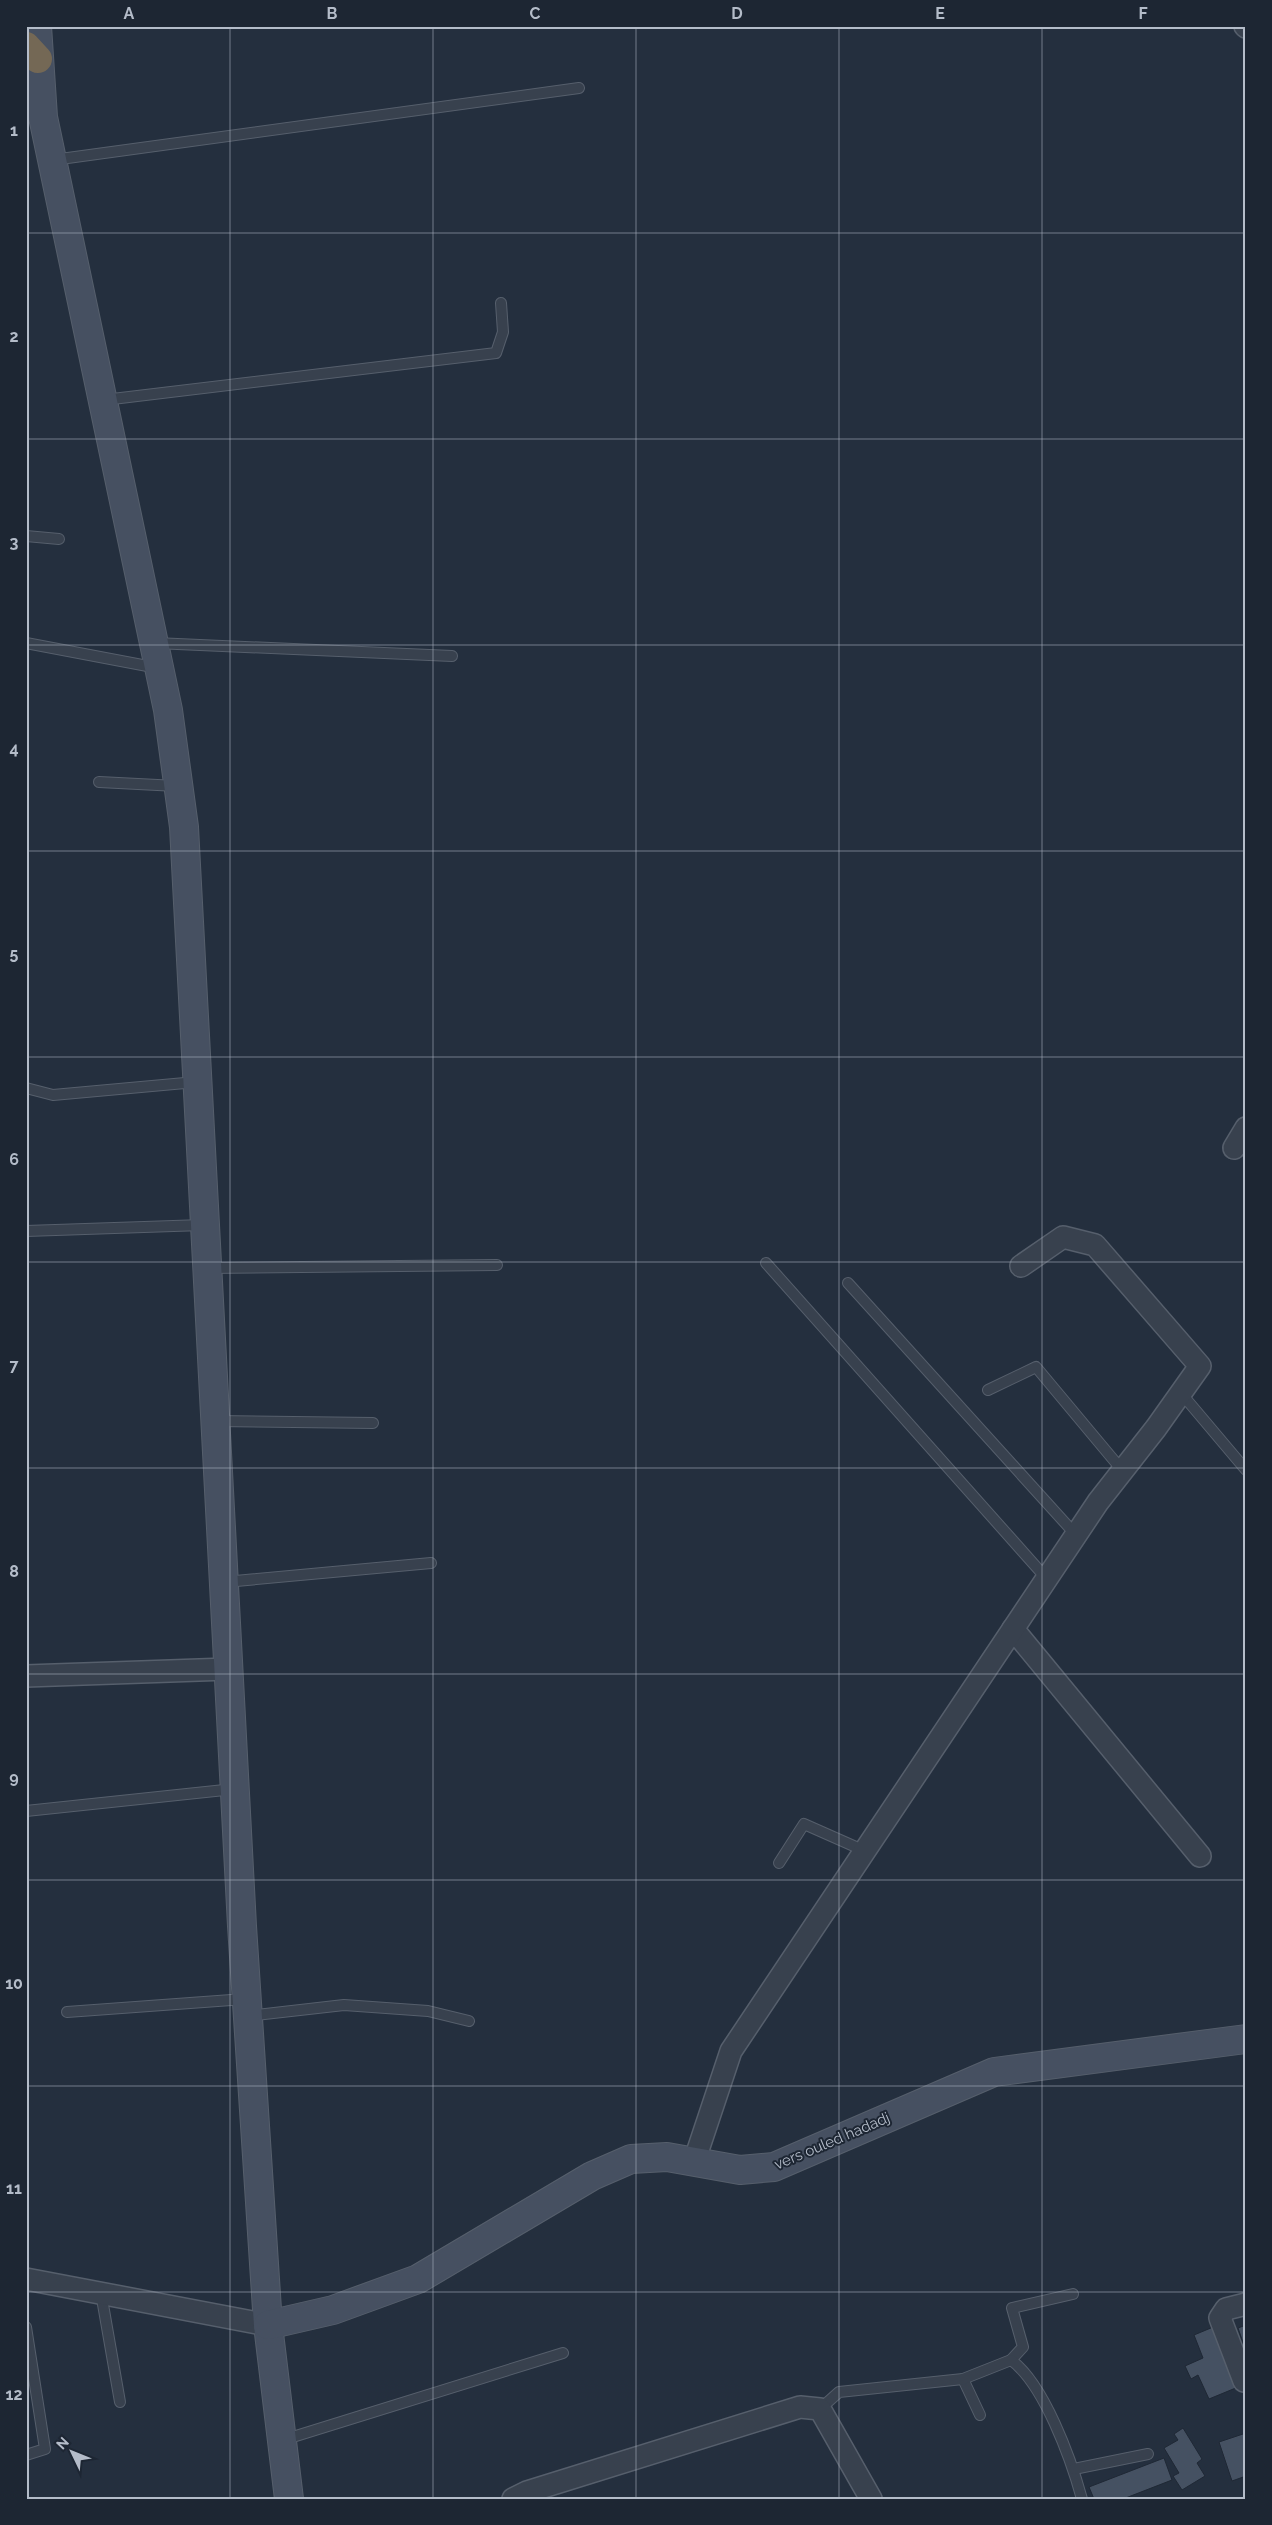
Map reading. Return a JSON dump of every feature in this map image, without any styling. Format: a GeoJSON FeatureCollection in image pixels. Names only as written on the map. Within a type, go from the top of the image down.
{"type":"FeatureCollection","features":[{"type":"Feature","properties":{"kind":"street"},"geometry":{"type":"LineString","coordinates":[[37,26],[32,53],[43,117],[168,710],[184,828],[196,1082],[247,2007],[268,2326],[289,2499]]}},
{"type":"Feature","properties":{"kind":"street"},"geometry":{"type":"LineString","coordinates":[[1234,1148],[1246,1128]]}},
{"type":"Feature","properties":{"kind":"street"},"geometry":{"type":"LineString","coordinates":[[694,2162],[731,2051],[1076,1535],[1200,1366],[1095,1245],[1063,1237],[1021,1266]]}},
{"type":"Feature","properties":{"kind":"street"},"geometry":{"type":"LineString","coordinates":[[1013,1629],[1200,1856]]}},
{"type":"Feature","properties":{"kind":"street"},"geometry":{"type":"LineString","coordinates":[[26,1676],[228,1669]]}},
{"type":"Feature","properties":{"kind":"street","name":"vers ouled hadadj"},"geometry":{"type":"LineString","coordinates":[[268,2326],[333,2310],[418,2279],[592,2176],[631,2160],[667,2157],[740,2170],[774,2167],[994,2072],[1246,2039]]}},
{"type":"Feature","properties":{"kind":"street"},"geometry":{"type":"LineString","coordinates":[[26,2279],[268,2326]]}},
{"type":"Feature","properties":{"kind":"street"},"geometry":{"type":"LineString","coordinates":[[1244,2381],[1220,2318],[1226,2309],[1246,2304]]}},
{"type":"Feature","properties":{"kind":"street"},"geometry":{"type":"LineString","coordinates":[[513,2499],[527,2492],[800,2408],[820,2409],[871,2499]]}},
{"type":"Feature","properties":{"kind":"lane"},"geometry":{"type":"LineString","coordinates":[[52,160],[580,88]]}},
{"type":"Feature","properties":{"kind":"lane"},"geometry":{"type":"LineString","coordinates":[[103,400],[496,353],[502,332],[501,303]]}},
{"type":"Feature","properties":{"kind":"lane"},"geometry":{"type":"LineString","coordinates":[[26,536],[59,539]]}},
{"type":"Feature","properties":{"kind":"lane"},"geometry":{"type":"LineString","coordinates":[[26,643],[157,656],[452,656]]}},
{"type":"Feature","properties":{"kind":"lane"},"geometry":{"type":"LineString","coordinates":[[98,782],[178,786]]}},
{"type":"Feature","properties":{"kind":"lane"},"geometry":{"type":"LineString","coordinates":[[26,1088],[53,1095],[196,1082]]}},
{"type":"Feature","properties":{"kind":"lane"},"geometry":{"type":"LineString","coordinates":[[26,1231],[204,1225]]}},
{"type":"Feature","properties":{"kind":"lane"},"geometry":{"type":"LineString","coordinates":[[766,1263],[1046,1579]]}},
{"type":"Feature","properties":{"kind":"lane"},"geometry":{"type":"LineString","coordinates":[[206,1268],[497,1265]]}},
{"type":"Feature","properties":{"kind":"lane"},"geometry":{"type":"LineString","coordinates":[[848,1283],[1076,1535]]}},
{"type":"Feature","properties":{"kind":"lane"},"geometry":{"type":"LineString","coordinates":[[988,1390],[1036,1367],[1122,1470]]}},
{"type":"Feature","properties":{"kind":"lane"},"geometry":{"type":"LineString","coordinates":[[1181,1393],[1246,1470]]}},
{"type":"Feature","properties":{"kind":"lane"},"geometry":{"type":"LineString","coordinates":[[215,1421],[373,1423]]}},
{"type":"Feature","properties":{"kind":"lane"},"geometry":{"type":"LineString","coordinates":[[224,1582],[431,1562]]}},
{"type":"Feature","properties":{"kind":"lane"},"geometry":{"type":"LineString","coordinates":[[26,1810],[234,1789]]}},
{"type":"Feature","properties":{"kind":"lane"},"geometry":{"type":"LineString","coordinates":[[779,1863],[804,1824],[865,1851]]}},
{"type":"Feature","properties":{"kind":"lane"},"geometry":{"type":"LineString","coordinates":[[67,2012],[344,2005],[428,2011],[469,2021]]}},
{"type":"Feature","properties":{"kind":"lane"},"geometry":{"type":"LineString","coordinates":[[101,2293],[120,2402]]}},
{"type":"Feature","properties":{"kind":"lane"},"geometry":{"type":"LineString","coordinates":[[820,2409],[839,2392],[963,2379],[1011,2360],[1023,2347],[1012,2308],[1073,2294]]}},
{"type":"Feature","properties":{"kind":"lane"},"geometry":{"type":"LineString","coordinates":[[26,2327],[45,2449],[26,2455]]}},
{"type":"Feature","properties":{"kind":"lane"},"geometry":{"type":"LineString","coordinates":[[282,2441],[563,2353]]}},
{"type":"Feature","properties":{"kind":"lane"},"geometry":{"type":"LineString","coordinates":[[1011,2360],[1021,2367],[1034,2384],[1074,2469],[1082,2499]]}},
{"type":"Feature","properties":{"kind":"lane"},"geometry":{"type":"LineString","coordinates":[[963,2379],[980,2415]]}},
{"type":"Feature","properties":{"kind":"lane"},"geometry":{"type":"LineString","coordinates":[[1074,2469],[1148,2454]]}},
{"type":"Feature","properties":{"kind":"building"},"geometry":{"type":"Polygon","coordinates":[[[1218,2325],[1243,2385],[1209,2399],[1198,2375],[1191,2379],[1185,2366],[1203,2358],[1194,2335],[1218,2325]]]}},
{"type":"Feature","properties":{"kind":"building"},"geometry":{"type":"Polygon","coordinates":[[[1246,2325],[1246,2351],[1238,2328],[1246,2325]]]}},
{"type":"Feature","properties":{"kind":"building"},"geometry":{"type":"Polygon","coordinates":[[[1183,2428],[1202,2459],[1197,2463],[1205,2476],[1182,2490],[1173,2476],[1179,2473],[1164,2448],[1178,2440],[1174,2434],[1183,2428]]]}},
{"type":"Feature","properties":{"kind":"building"},"geometry":{"type":"Polygon","coordinates":[[[1246,2433],[1246,2476],[1232,2481],[1219,2442],[1246,2433]]]}},
{"type":"Feature","properties":{"kind":"building"},"geometry":{"type":"Polygon","coordinates":[[[1164,2458],[1172,2480],[1123,2499],[1094,2499],[1089,2487],[1164,2458]]]}}]}
